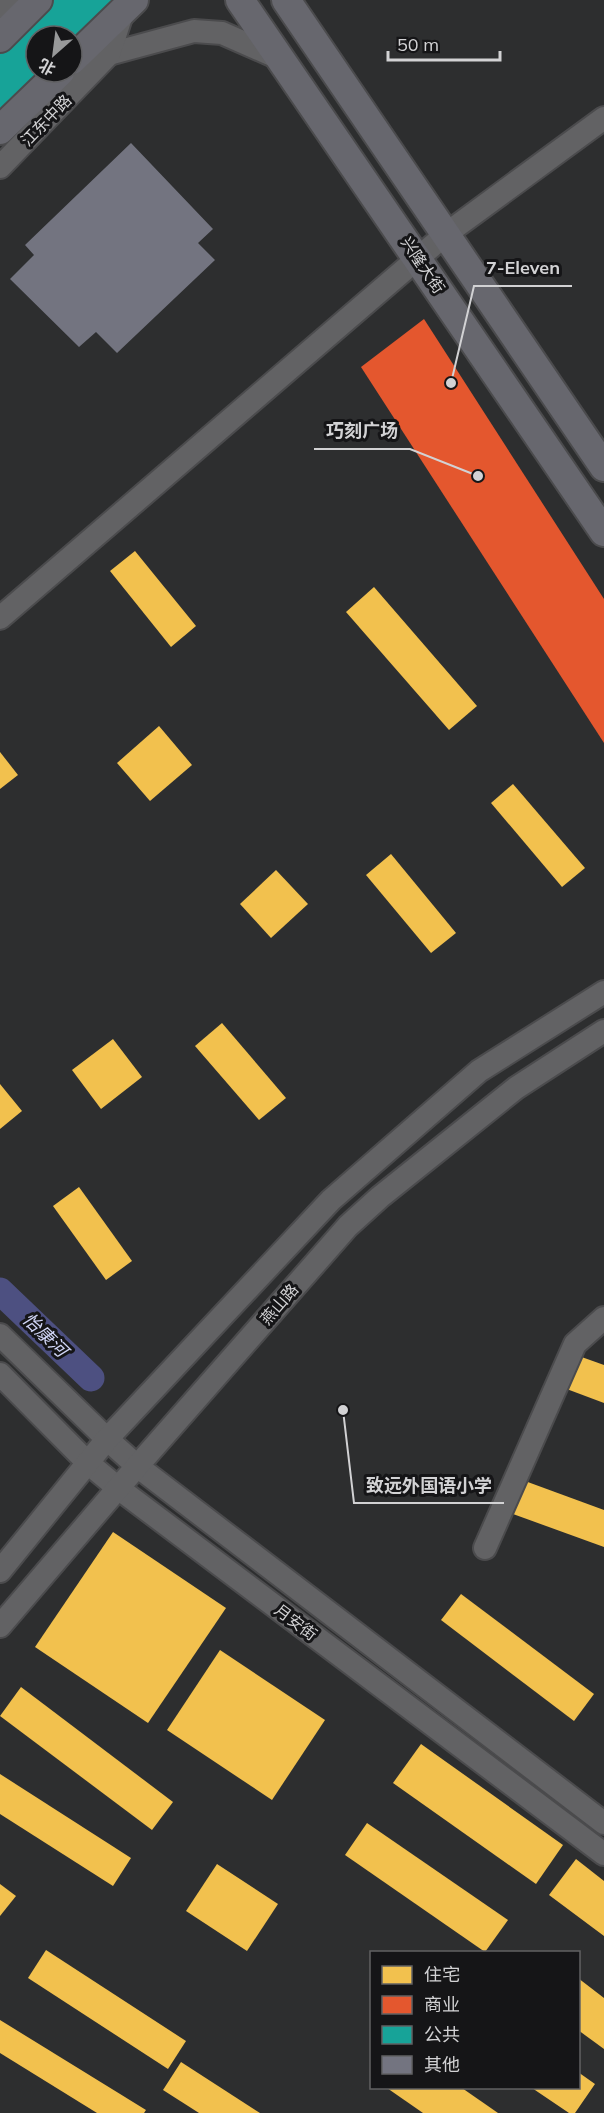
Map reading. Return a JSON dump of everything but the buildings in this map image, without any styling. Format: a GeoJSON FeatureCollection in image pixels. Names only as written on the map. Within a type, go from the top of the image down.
{"type":"FeatureCollection","features":[{"type":"Feature","properties":{"kind":"main road"},"geometry":{"type":"LineString","coordinates":[[0,38],[38,0]]}},
{"type":"Feature","properties":{"kind":"main road","name":"兴隆大街"},"geometry":{"type":"LineString","coordinates":[[240,0],[604,532]]}},
{"type":"Feature","properties":{"kind":"main road"},"geometry":{"type":"LineString","coordinates":[[286,0],[604,467]]}},
{"type":"Feature","properties":{"kind":"main road"},"geometry":{"type":"LineString","coordinates":[[303,0],[308,32]]}},
{"type":"Feature","properties":{"kind":"main road","name":"江东中路"},"geometry":{"type":"LineString","coordinates":[[84,48],[129,5]]}},
{"type":"Feature","properties":{"kind":"main road","name":"江东中路"},"geometry":{"type":"LineString","coordinates":[[0,130],[48,84]]}},
{"type":"Feature","properties":{"kind":"street"},"geometry":{"type":"LineString","coordinates":[[0,7],[7,0]]}},
{"type":"Feature","properties":{"kind":"street","name":"江东中路"},"geometry":{"type":"LineString","coordinates":[[0,167],[109,54],[129,5]]}},
{"type":"Feature","properties":{"kind":"street"},"geometry":{"type":"LineString","coordinates":[[109,54],[194,31],[222,33],[281,59]]}},
{"type":"Feature","properties":{"kind":"street"},"geometry":{"type":"LineString","coordinates":[[0,618],[446,234],[604,118]]}},
{"type":"Feature","properties":{"kind":"street","name":"燕山路"},"geometry":{"type":"LineString","coordinates":[[0,1571],[107,1439],[332,1200],[479,1071],[604,992]]}},
{"type":"Feature","properties":{"kind":"street","name":"燕山路"},"geometry":{"type":"LineString","coordinates":[[0,1626],[117,1488],[348,1226],[380,1197],[516,1088],[604,1031]]}},
{"type":"Feature","properties":{"kind":"street"},"geometry":{"type":"LineString","coordinates":[[485,1548],[575,1344],[604,1318]]}},
{"type":"Feature","properties":{"kind":"street"},"geometry":{"type":"LineString","coordinates":[[0,1335],[137,1466],[604,1823]]}},
{"type":"Feature","properties":{"kind":"street","name":"月安街"},"geometry":{"type":"LineString","coordinates":[[0,1374],[88,1463],[117,1488],[604,1854]]}},
{"type":"Feature","properties":{"kind":"waterway","name":"怡康河"},"geometry":{"type":"LineString","coordinates":[[0,1291],[91,1378]]}},
{"type":"Feature","properties":{"kind":"place","name":"7-Eleven"},"geometry":{"type":"Point","coordinates":[451,383]}},
{"type":"Feature","properties":{"kind":"place","name":"巧刻广场"},"geometry":{"type":"Point","coordinates":[478,476]}},
{"type":"Feature","properties":{"kind":"place","name":"致远外国语小学"},"geometry":{"type":"Point","coordinates":[343,1410]}}]}
